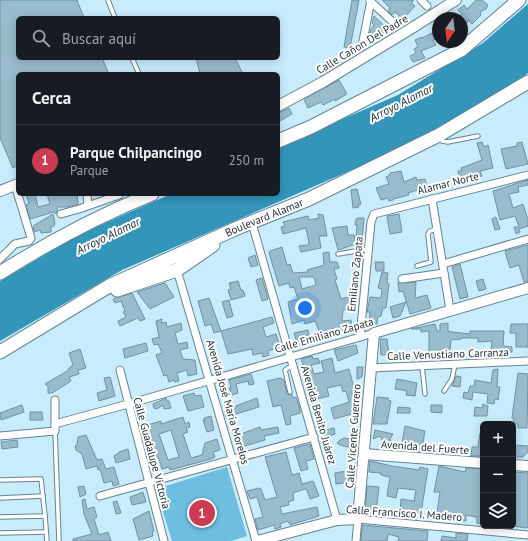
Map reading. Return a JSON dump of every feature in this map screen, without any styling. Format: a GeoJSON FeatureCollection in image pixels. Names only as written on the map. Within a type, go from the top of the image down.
{"type":"FeatureCollection","features":[{"type":"Feature","properties":{"kind":"highway"},"geometry":{"type":"LineString","coordinates":[[280,140],[311,127],[461,50],[519,0]]}},
{"type":"Feature","properties":{"kind":"highway","name":"Boulevard Alamar"},"geometry":{"type":"LineString","coordinates":[[0,352],[85,300],[138,272],[235,229],[309,199],[440,135],[528,82]]}},
{"type":"Feature","properties":{"kind":"highway"},"geometry":{"type":"LineString","coordinates":[[0,273],[35,250],[87,223],[148,196]]}},
{"type":"Feature","properties":{"kind":"highway"},"geometry":{"type":"LineString","coordinates":[[85,300],[177,270],[235,229]]}},
{"type":"Feature","properties":{"kind":"street"},"geometry":{"type":"LineString","coordinates":[[370,0],[396,25]]}},
{"type":"Feature","properties":{"kind":"street"},"geometry":{"type":"LineString","coordinates":[[362,46],[370,0]]}},
{"type":"Feature","properties":{"kind":"street"},"geometry":{"type":"LineString","coordinates":[[421,0],[427,6]]}},
{"type":"Feature","properties":{"kind":"street","name":"Calle Cañon Del Padre"},"geometry":{"type":"LineString","coordinates":[[280,105],[323,82],[400,36],[456,0]]}},
{"type":"Feature","properties":{"kind":"street","name":"Alamar Norte"},"geometry":{"type":"LineString","coordinates":[[374,214],[528,175]]}},
{"type":"Feature","properties":{"kind":"street"},"geometry":{"type":"LineString","coordinates":[[0,191],[16,185]]}},
{"type":"Feature","properties":{"kind":"street"},"geometry":{"type":"LineString","coordinates":[[0,259],[15,244],[29,241],[31,238],[19,196]]}},
{"type":"Feature","properties":{"kind":"street"},"geometry":{"type":"LineString","coordinates":[[87,196],[88,205]]}},
{"type":"Feature","properties":{"kind":"street"},"geometry":{"type":"LineString","coordinates":[[60,214],[116,196]]}},
{"type":"Feature","properties":{"kind":"street"},"geometry":{"type":"LineString","coordinates":[[432,199],[450,310]]}},
{"type":"Feature","properties":{"kind":"street","name":"Emiliano Zapata"},"geometry":{"type":"LineString","coordinates":[[360,337],[368,249],[374,214]]}},
{"type":"Feature","properties":{"kind":"street","name":"Avenida Benito Juárez"},"geometry":{"type":"LineString","coordinates":[[252,223],[294,365],[337,520]]}},
{"type":"Feature","properties":{"kind":"street"},"geometry":{"type":"LineString","coordinates":[[443,264],[528,239]]}},
{"type":"Feature","properties":{"kind":"street","name":"Avenida José María Morelos"},"geometry":{"type":"LineString","coordinates":[[177,270],[257,541]]}},
{"type":"Feature","properties":{"kind":"street"},"geometry":{"type":"LineString","coordinates":[[402,279],[444,273]]}},
{"type":"Feature","properties":{"kind":"street","name":"Calle Emiliano Zapata"},"geometry":{"type":"LineString","coordinates":[[0,436],[55,427],[128,404],[528,288]]}},
{"type":"Feature","properties":{"kind":"street","name":"Calle Vicente Guerrero"},"geometry":{"type":"LineString","coordinates":[[356,541],[374,333]]}},
{"type":"Feature","properties":{"kind":"street","name":"Calle Venustiano Carranza"},"geometry":{"type":"LineString","coordinates":[[370,368],[528,362]]}},
{"type":"Feature","properties":{"kind":"street","name":"Calle Guadalupe Victoria"},"geometry":{"type":"LineString","coordinates":[[120,370],[164,541]]}},
{"type":"Feature","properties":{"kind":"street"},"geometry":{"type":"LineString","coordinates":[[55,400],[55,427]]}},
{"type":"Feature","properties":{"kind":"street"},"geometry":{"type":"LineString","coordinates":[[100,496],[314,438]]}},
{"type":"Feature","properties":{"kind":"street","name":"Avenida del Fuerte"},"geometry":{"type":"LineString","coordinates":[[364,454],[480,463]]}},
{"type":"Feature","properties":{"kind":"street"},"geometry":{"type":"LineString","coordinates":[[516,465],[528,466]]}},
{"type":"Feature","properties":{"kind":"street","name":"Calle Francisco I. Madero"},"geometry":{"type":"LineString","coordinates":[[257,541],[337,520],[358,519],[528,535]]}},
{"type":"Feature","properties":{"kind":"lane"},"geometry":{"type":"LineString","coordinates":[[108,0],[114,16]]}},
{"type":"Feature","properties":{"kind":"lane"},"geometry":{"type":"LineString","coordinates":[[133,60],[138,72]]}},
{"type":"Feature","properties":{"kind":"lane"},"geometry":{"type":"LineString","coordinates":[[440,135],[445,142],[478,136]]}},
{"type":"Feature","properties":{"kind":"lane"},"geometry":{"type":"LineString","coordinates":[[417,266],[432,262],[428,234],[430,231],[436,229]]}},
{"type":"Feature","properties":{"kind":"lane"},"geometry":{"type":"LineString","coordinates":[[338,254],[368,249]]}},
{"type":"Feature","properties":{"kind":"lane"},"geometry":{"type":"LineString","coordinates":[[444,391],[452,379],[455,364]]}},
{"type":"Feature","properties":{"kind":"lane"},"geometry":{"type":"LineString","coordinates":[[290,392],[284,370],[294,365]]}},
{"type":"Feature","properties":{"kind":"lane"},"geometry":{"type":"LineString","coordinates":[[422,366],[425,394]]}},
{"type":"Feature","properties":{"kind":"lane"},"geometry":{"type":"LineString","coordinates":[[55,427],[59,541]]}},
{"type":"Feature","properties":{"kind":"lane"},"geometry":{"type":"LineString","coordinates":[[0,480],[41,479],[47,541]]}},
{"type":"Feature","properties":{"kind":"lane"},"geometry":{"type":"LineString","coordinates":[[0,498],[42,496]]}},
{"type":"Feature","properties":{"kind":"lane"},"geometry":{"type":"LineString","coordinates":[[0,517],[45,516]]}},
{"type":"Feature","properties":{"kind":"lane"},"geometry":{"type":"LineString","coordinates":[[0,534],[46,532]]}},
{"type":"Feature","properties":{"kind":"shaded area"},"geometry":{"type":"Polygon","coordinates":[[[227,467],[247,536],[231,541],[172,541],[156,489],[227,467]]]}},
{"type":"Feature","properties":{"kind":"water","name":"Arroyo Alamar"},"geometry":{"type":"Polygon","coordinates":[[[528,4],[528,73],[492,99],[423,139],[122,270],[0,341],[0,281],[80,234],[166,196],[280,196],[280,146],[398,95],[483,43],[528,4]]]}},
{"type":"Feature","properties":{"kind":"building"},"geometry":{"type":"Polygon","coordinates":[[[0,0],[77,0],[83,16],[16,16],[16,60],[103,60],[108,72],[16,72],[16,166],[13,168],[0,138],[0,0]]]}},
{"type":"Feature","properties":{"kind":"building"},"geometry":{"type":"Polygon","coordinates":[[[352,0],[359,0],[350,48],[344,47],[352,0]]]}},
{"type":"Feature","properties":{"kind":"building"},"geometry":{"type":"Polygon","coordinates":[[[382,0],[414,0],[411,3],[415,6],[403,19],[395,12],[392,15],[388,11],[390,8],[382,0]]]}},
{"type":"Feature","properties":{"kind":"building"},"geometry":{"type":"Polygon","coordinates":[[[476,0],[482,0],[488,5],[486,9],[480,12],[481,15],[472,24],[468,20],[468,12],[460,12],[458,10],[464,5],[467,9],[476,0]]]}},
{"type":"Feature","properties":{"kind":"building"},"geometry":{"type":"Polygon","coordinates":[[[374,16],[389,30],[384,35],[377,32],[377,38],[369,37],[371,29],[374,25],[372,23],[374,16]]]}},
{"type":"Feature","properties":{"kind":"building"},"geometry":{"type":"Polygon","coordinates":[[[432,33],[432,47],[421,51],[425,58],[413,62],[410,56],[416,53],[414,49],[418,47],[415,40],[432,33]]]}},
{"type":"Feature","properties":{"kind":"building"},"geometry":{"type":"Polygon","coordinates":[[[196,60],[236,60],[242,72],[200,72],[196,60]]]}},
{"type":"Feature","properties":{"kind":"building"},"geometry":{"type":"Polygon","coordinates":[[[339,80],[347,94],[335,101],[335,99],[323,105],[321,102],[308,108],[304,99],[339,80]]]}},
{"type":"Feature","properties":{"kind":"building"},"geometry":{"type":"Polygon","coordinates":[[[289,108],[292,114],[280,121],[280,112],[289,108]]]}},
{"type":"Feature","properties":{"kind":"building"},"geometry":{"type":"Polygon","coordinates":[[[482,142],[484,147],[488,145],[493,168],[480,171],[482,176],[465,181],[464,177],[459,178],[458,171],[462,171],[461,168],[482,160],[477,143],[482,142]]]}},
{"type":"Feature","properties":{"kind":"building"},"geometry":{"type":"Polygon","coordinates":[[[522,142],[528,164],[506,169],[501,149],[517,146],[517,143],[522,142]]]}},
{"type":"Feature","properties":{"kind":"building"},"geometry":{"type":"Polygon","coordinates":[[[401,171],[404,182],[416,177],[417,180],[425,179],[427,187],[393,200],[389,201],[388,198],[381,200],[376,188],[389,184],[386,177],[390,175],[390,173],[401,171]]]}},
{"type":"Feature","properties":{"kind":"building"},"geometry":{"type":"Polygon","coordinates":[[[528,180],[528,185],[518,187],[519,192],[509,194],[513,208],[523,204],[528,220],[528,226],[519,229],[520,232],[516,234],[514,227],[519,227],[515,216],[500,220],[493,191],[528,180]]]}},
{"type":"Feature","properties":{"kind":"building"},"geometry":{"type":"Polygon","coordinates":[[[357,189],[361,204],[358,205],[359,207],[353,208],[351,190],[357,189]]]}},
{"type":"Feature","properties":{"kind":"building"},"geometry":{"type":"Polygon","coordinates":[[[27,196],[35,196],[38,207],[50,204],[48,196],[77,196],[78,204],[67,207],[58,207],[56,214],[54,212],[30,219],[26,205],[29,204],[27,196]]]}},
{"type":"Feature","properties":{"kind":"building"},"geometry":{"type":"Polygon","coordinates":[[[53,214],[55,223],[54,226],[51,227],[51,232],[41,233],[40,230],[34,232],[33,226],[53,214]]]}},
{"type":"Feature","properties":{"kind":"building"},"geometry":{"type":"Polygon","coordinates":[[[318,214],[323,215],[327,236],[319,236],[321,248],[301,252],[299,246],[308,245],[309,243],[306,228],[283,234],[281,227],[285,226],[283,222],[308,216],[309,220],[319,218],[318,214]]]}},
{"type":"Feature","properties":{"kind":"building"},"geometry":{"type":"Polygon","coordinates":[[[399,214],[402,232],[390,234],[387,216],[399,214]]]}},
{"type":"Feature","properties":{"kind":"building"},"geometry":{"type":"Polygon","coordinates":[[[496,217],[500,229],[495,230],[492,219],[496,217]]]}},
{"type":"Feature","properties":{"kind":"building"},"geometry":{"type":"Polygon","coordinates":[[[364,218],[362,240],[356,239],[357,225],[355,225],[356,219],[364,218]]]}},
{"type":"Feature","properties":{"kind":"building"},"geometry":{"type":"Polygon","coordinates":[[[347,226],[348,235],[354,235],[356,244],[338,250],[332,228],[347,226]]]}},
{"type":"Feature","properties":{"kind":"building"},"geometry":{"type":"Polygon","coordinates":[[[528,245],[528,281],[524,282],[519,265],[510,268],[505,251],[528,245]]]}},
{"type":"Feature","properties":{"kind":"building"},"geometry":{"type":"Polygon","coordinates":[[[282,247],[287,265],[290,264],[293,273],[308,272],[307,270],[324,265],[323,253],[329,252],[330,262],[337,262],[339,268],[334,269],[337,279],[335,280],[341,299],[354,295],[356,301],[356,303],[347,306],[347,310],[343,310],[342,320],[351,320],[352,328],[344,329],[345,332],[342,333],[322,338],[315,321],[305,324],[304,320],[292,324],[288,302],[298,299],[294,287],[290,288],[289,283],[279,286],[269,253],[270,251],[282,247]],[[299,277],[302,289],[316,285],[314,277],[299,277]]]}},
{"type":"Feature","properties":{"kind":"building"},"geometry":{"type":"Polygon","coordinates":[[[255,255],[258,265],[251,267],[248,258],[255,255]]]}},
{"type":"Feature","properties":{"kind":"building"},"geometry":{"type":"Polygon","coordinates":[[[375,262],[384,262],[384,271],[376,271],[375,262]]]}},
{"type":"Feature","properties":{"kind":"building"},"geometry":{"type":"Polygon","coordinates":[[[460,264],[468,297],[460,299],[452,267],[460,264]]]}},
{"type":"Feature","properties":{"kind":"building"},"geometry":{"type":"Polygon","coordinates":[[[382,272],[388,273],[387,283],[389,284],[386,308],[383,308],[381,316],[378,317],[377,324],[369,325],[370,312],[367,312],[370,297],[381,298],[382,289],[378,288],[382,272]]]}},
{"type":"Feature","properties":{"kind":"building"},"geometry":{"type":"Polygon","coordinates":[[[262,278],[268,299],[262,301],[256,280],[262,278]]]}},
{"type":"Feature","properties":{"kind":"building"},"geometry":{"type":"Polygon","coordinates":[[[483,279],[486,289],[479,291],[476,281],[483,279]]]}},
{"type":"Feature","properties":{"kind":"building"},"geometry":{"type":"Polygon","coordinates":[[[238,281],[245,296],[231,300],[228,290],[231,289],[229,283],[238,281]]]}},
{"type":"Feature","properties":{"kind":"building"},"geometry":{"type":"Polygon","coordinates":[[[416,282],[415,298],[427,295],[431,308],[410,314],[403,291],[399,292],[398,283],[416,282]]]}},
{"type":"Feature","properties":{"kind":"building"},"geometry":{"type":"Polygon","coordinates":[[[165,283],[174,297],[150,309],[137,292],[165,283]]]}},
{"type":"Feature","properties":{"kind":"building"},"geometry":{"type":"Polygon","coordinates":[[[132,293],[145,319],[140,321],[138,318],[120,326],[118,321],[126,317],[123,312],[125,311],[121,301],[115,303],[113,299],[132,293]]]}},
{"type":"Feature","properties":{"kind":"building"},"geometry":{"type":"Polygon","coordinates":[[[209,298],[221,331],[214,333],[211,324],[205,326],[198,301],[209,298]]]}},
{"type":"Feature","properties":{"kind":"building"},"geometry":{"type":"Polygon","coordinates":[[[229,300],[233,316],[227,318],[222,302],[229,300]]]}},
{"type":"Feature","properties":{"kind":"building"},"geometry":{"type":"Polygon","coordinates":[[[406,302],[400,316],[393,318],[390,307],[406,302]]]}},
{"type":"Feature","properties":{"kind":"building"},"geometry":{"type":"Polygon","coordinates":[[[272,317],[274,323],[263,327],[266,337],[276,334],[280,347],[268,351],[269,355],[263,357],[262,353],[253,355],[252,349],[228,354],[221,331],[272,317]]]}},
{"type":"Feature","properties":{"kind":"building"},"geometry":{"type":"Polygon","coordinates":[[[162,319],[161,323],[166,322],[167,327],[181,323],[182,330],[175,333],[178,344],[187,342],[188,348],[180,350],[183,359],[195,360],[197,374],[188,376],[187,370],[177,373],[179,381],[175,382],[174,380],[169,382],[167,375],[164,376],[156,355],[162,353],[158,344],[154,345],[152,339],[159,337],[156,321],[162,319]]]}},
{"type":"Feature","properties":{"kind":"building"},"geometry":{"type":"Polygon","coordinates":[[[448,323],[448,331],[452,332],[470,334],[470,331],[504,331],[503,346],[512,347],[512,352],[495,353],[491,351],[492,341],[478,342],[478,338],[461,338],[451,340],[450,350],[441,349],[441,355],[429,354],[429,331],[421,332],[421,329],[411,329],[435,324],[437,331],[440,331],[440,324],[448,323]]]}},
{"type":"Feature","properties":{"kind":"building"},"geometry":{"type":"Polygon","coordinates":[[[511,324],[528,324],[528,347],[516,347],[516,333],[510,333],[511,324]]]}},
{"type":"Feature","properties":{"kind":"building"},"geometry":{"type":"Polygon","coordinates":[[[308,330],[309,335],[300,338],[302,345],[298,346],[294,333],[308,330]]]}},
{"type":"Feature","properties":{"kind":"building"},"geometry":{"type":"Polygon","coordinates":[[[380,339],[387,339],[389,355],[381,355],[380,339]]]}},
{"type":"Feature","properties":{"kind":"building"},"geometry":{"type":"Polygon","coordinates":[[[146,343],[148,351],[125,358],[123,349],[146,343]]]}},
{"type":"Feature","properties":{"kind":"building"},"geometry":{"type":"Polygon","coordinates":[[[356,345],[358,353],[338,361],[334,350],[356,345]]]}},
{"type":"Feature","properties":{"kind":"building"},"geometry":{"type":"Polygon","coordinates":[[[80,349],[86,368],[78,370],[79,374],[69,377],[71,381],[52,393],[48,393],[48,386],[45,384],[69,370],[68,369],[73,365],[69,353],[80,349]]]}},
{"type":"Feature","properties":{"kind":"building"},"geometry":{"type":"Polygon","coordinates":[[[312,356],[313,359],[318,358],[320,363],[311,365],[314,374],[324,372],[321,361],[332,358],[335,373],[349,369],[355,392],[352,392],[354,403],[356,402],[359,412],[334,419],[331,408],[349,402],[346,391],[343,392],[341,385],[327,388],[329,396],[312,400],[307,387],[311,386],[301,359],[312,356]]]}},
{"type":"Feature","properties":{"kind":"building"},"geometry":{"type":"Polygon","coordinates":[[[357,367],[363,367],[362,377],[357,379],[357,367]]]}},
{"type":"Feature","properties":{"kind":"building"},"geometry":{"type":"Polygon","coordinates":[[[498,369],[497,387],[500,387],[498,400],[495,399],[494,404],[487,403],[488,394],[473,392],[472,400],[463,398],[464,392],[468,393],[470,386],[474,386],[475,380],[491,383],[493,370],[498,369]]]}},
{"type":"Feature","properties":{"kind":"building"},"geometry":{"type":"Polygon","coordinates":[[[518,373],[528,374],[527,428],[518,428],[518,424],[516,424],[516,421],[514,421],[514,418],[512,418],[518,373]]]}},
{"type":"Feature","properties":{"kind":"building"},"geometry":{"type":"Polygon","coordinates":[[[251,374],[254,384],[249,385],[248,381],[236,384],[238,393],[232,395],[229,388],[231,388],[229,380],[251,374]]]}},
{"type":"Feature","properties":{"kind":"building"},"geometry":{"type":"Polygon","coordinates":[[[456,376],[461,377],[460,387],[452,386],[456,376]]]}},
{"type":"Feature","properties":{"kind":"building"},"geometry":{"type":"Polygon","coordinates":[[[110,377],[115,396],[99,401],[97,393],[107,390],[104,378],[110,377]]]}},
{"type":"Feature","properties":{"kind":"building"},"geometry":{"type":"Polygon","coordinates":[[[280,378],[284,380],[287,394],[292,395],[293,398],[296,397],[300,409],[300,413],[290,416],[291,424],[286,425],[281,405],[273,407],[267,381],[280,378]]]}},
{"type":"Feature","properties":{"kind":"building"},"geometry":{"type":"Polygon","coordinates":[[[397,379],[417,383],[415,396],[406,395],[407,391],[395,389],[397,379]]]}},
{"type":"Feature","properties":{"kind":"building"},"geometry":{"type":"Polygon","coordinates":[[[194,393],[195,396],[201,395],[204,407],[188,411],[183,396],[194,393]]]}},
{"type":"Feature","properties":{"kind":"building"},"geometry":{"type":"Polygon","coordinates":[[[377,397],[388,398],[388,400],[391,401],[387,424],[373,424],[377,397]]]}},
{"type":"Feature","properties":{"kind":"building"},"geometry":{"type":"Polygon","coordinates":[[[166,398],[167,401],[169,401],[171,408],[164,409],[163,405],[157,409],[154,408],[153,404],[166,398]]]}},
{"type":"Feature","properties":{"kind":"building"},"geometry":{"type":"Polygon","coordinates":[[[257,398],[259,407],[226,417],[225,410],[257,398]]]}},
{"type":"Feature","properties":{"kind":"building"},"geometry":{"type":"Polygon","coordinates":[[[483,404],[488,406],[487,416],[474,416],[475,407],[482,408],[483,404]]]}},
{"type":"Feature","properties":{"kind":"building"},"geometry":{"type":"Polygon","coordinates":[[[22,405],[24,412],[1,420],[0,413],[22,405]]]}},
{"type":"Feature","properties":{"kind":"building"},"geometry":{"type":"Polygon","coordinates":[[[431,405],[442,405],[442,413],[431,412],[431,405]]]}},
{"type":"Feature","properties":{"kind":"building"},"geometry":{"type":"Polygon","coordinates":[[[398,407],[410,408],[410,413],[397,413],[398,407]]]}},
{"type":"Feature","properties":{"kind":"building"},"geometry":{"type":"Polygon","coordinates":[[[30,412],[42,412],[43,420],[30,420],[30,412]]]}},
{"type":"Feature","properties":{"kind":"building"},"geometry":{"type":"Polygon","coordinates":[[[211,416],[214,430],[207,432],[203,420],[205,420],[204,418],[211,416]]]}},
{"type":"Feature","properties":{"kind":"building"},"geometry":{"type":"Polygon","coordinates":[[[183,417],[185,424],[189,422],[190,427],[186,428],[188,432],[183,434],[191,458],[202,455],[205,443],[217,439],[220,450],[213,452],[215,457],[211,459],[170,470],[169,467],[162,469],[158,456],[148,458],[143,440],[147,439],[144,426],[161,421],[161,424],[183,417]],[[171,430],[159,434],[168,460],[179,457],[171,430]]]}},
{"type":"Feature","properties":{"kind":"building"},"geometry":{"type":"Polygon","coordinates":[[[405,426],[425,431],[423,443],[428,444],[427,452],[401,449],[405,426]]]}},
{"type":"Feature","properties":{"kind":"building"},"geometry":{"type":"Polygon","coordinates":[[[260,427],[261,430],[278,427],[279,433],[264,436],[265,440],[238,448],[232,433],[237,432],[238,435],[260,427]]]}},
{"type":"Feature","properties":{"kind":"building"},"geometry":{"type":"Polygon","coordinates":[[[334,428],[335,434],[322,438],[320,432],[334,428]]]}},
{"type":"Feature","properties":{"kind":"building"},"geometry":{"type":"Polygon","coordinates":[[[375,430],[393,434],[390,439],[391,441],[385,445],[380,436],[373,439],[375,430]]]}},
{"type":"Feature","properties":{"kind":"building"},"geometry":{"type":"Polygon","coordinates":[[[480,433],[480,456],[471,456],[472,447],[478,447],[480,433]]]}},
{"type":"Feature","properties":{"kind":"building"},"geometry":{"type":"Polygon","coordinates":[[[86,435],[97,460],[102,459],[106,469],[114,467],[119,484],[113,486],[112,481],[104,483],[100,469],[98,470],[97,466],[86,469],[82,454],[76,450],[75,446],[77,445],[78,437],[86,435]]]}},
{"type":"Feature","properties":{"kind":"building"},"geometry":{"type":"Polygon","coordinates":[[[345,438],[353,439],[352,448],[337,443],[345,438]]]}},
{"type":"Feature","properties":{"kind":"building"},"geometry":{"type":"Polygon","coordinates":[[[17,440],[18,447],[2,449],[1,442],[17,440]]]}},
{"type":"Feature","properties":{"kind":"building"},"geometry":{"type":"Polygon","coordinates":[[[310,444],[314,459],[306,461],[308,469],[301,471],[294,448],[310,444]]]}},
{"type":"Feature","properties":{"kind":"building"},"geometry":{"type":"Polygon","coordinates":[[[516,445],[528,446],[528,452],[523,457],[516,457],[516,445]]]}},
{"type":"Feature","properties":{"kind":"building"},"geometry":{"type":"Polygon","coordinates":[[[128,449],[130,459],[116,463],[114,456],[119,452],[128,449]]]}},
{"type":"Feature","properties":{"kind":"building"},"geometry":{"type":"Polygon","coordinates":[[[286,452],[292,475],[299,473],[302,484],[313,481],[319,496],[310,499],[307,490],[305,489],[293,493],[294,500],[288,502],[289,505],[280,507],[282,514],[317,507],[319,516],[290,525],[288,521],[280,524],[281,527],[275,529],[274,525],[258,530],[255,519],[263,517],[257,497],[250,499],[247,491],[259,488],[261,489],[265,500],[277,497],[265,457],[286,452]]]}},
{"type":"Feature","properties":{"kind":"building"},"geometry":{"type":"Polygon","coordinates":[[[370,461],[419,470],[420,467],[428,469],[421,513],[409,513],[409,517],[400,516],[401,499],[414,501],[416,490],[398,488],[396,498],[387,496],[390,477],[381,475],[381,473],[369,472],[370,461]]]}},
{"type":"Feature","properties":{"kind":"building"},"geometry":{"type":"Polygon","coordinates":[[[439,466],[465,472],[466,468],[480,469],[480,524],[477,523],[477,517],[466,515],[466,521],[448,520],[449,514],[437,512],[440,492],[434,492],[439,466]]]}},
{"type":"Feature","properties":{"kind":"building"},"geometry":{"type":"Polygon","coordinates":[[[353,470],[352,482],[336,484],[335,473],[353,470]]]}},
{"type":"Feature","properties":{"kind":"building"},"geometry":{"type":"Polygon","coordinates":[[[516,472],[528,473],[528,527],[516,526],[516,472]]]}},
{"type":"Feature","properties":{"kind":"building"},"geometry":{"type":"Polygon","coordinates":[[[84,486],[86,494],[80,497],[78,487],[84,486]]]}},
{"type":"Feature","properties":{"kind":"building"},"geometry":{"type":"Polygon","coordinates":[[[367,486],[379,487],[376,514],[365,513],[367,486]]]}},
{"type":"Feature","properties":{"kind":"building"},"geometry":{"type":"Polygon","coordinates":[[[143,492],[146,502],[132,505],[130,497],[143,492]]]}},
{"type":"Feature","properties":{"kind":"building"},"geometry":{"type":"Polygon","coordinates":[[[85,499],[87,509],[94,507],[97,517],[94,519],[99,535],[108,532],[111,541],[73,541],[73,539],[92,534],[84,514],[82,500],[85,499]]]}},
{"type":"Feature","properties":{"kind":"building"},"geometry":{"type":"Polygon","coordinates":[[[117,501],[121,513],[116,514],[113,502],[117,501]]]}},
{"type":"Feature","properties":{"kind":"building"},"geometry":{"type":"Polygon","coordinates":[[[149,511],[154,531],[152,532],[153,536],[139,540],[133,519],[149,511]]]}},
{"type":"Feature","properties":{"kind":"building"},"geometry":{"type":"Polygon","coordinates":[[[362,525],[428,531],[427,541],[398,541],[399,537],[388,534],[387,541],[361,541],[362,525]]]}},
{"type":"Feature","properties":{"kind":"building"},"geometry":{"type":"Polygon","coordinates":[[[456,533],[468,534],[467,541],[441,541],[442,536],[456,538],[456,533]]]}},
{"type":"Feature","properties":{"kind":"place","name":"Parque Chilpancingo"},"geometry":{"type":"Point","coordinates":[202,513]}}]}
